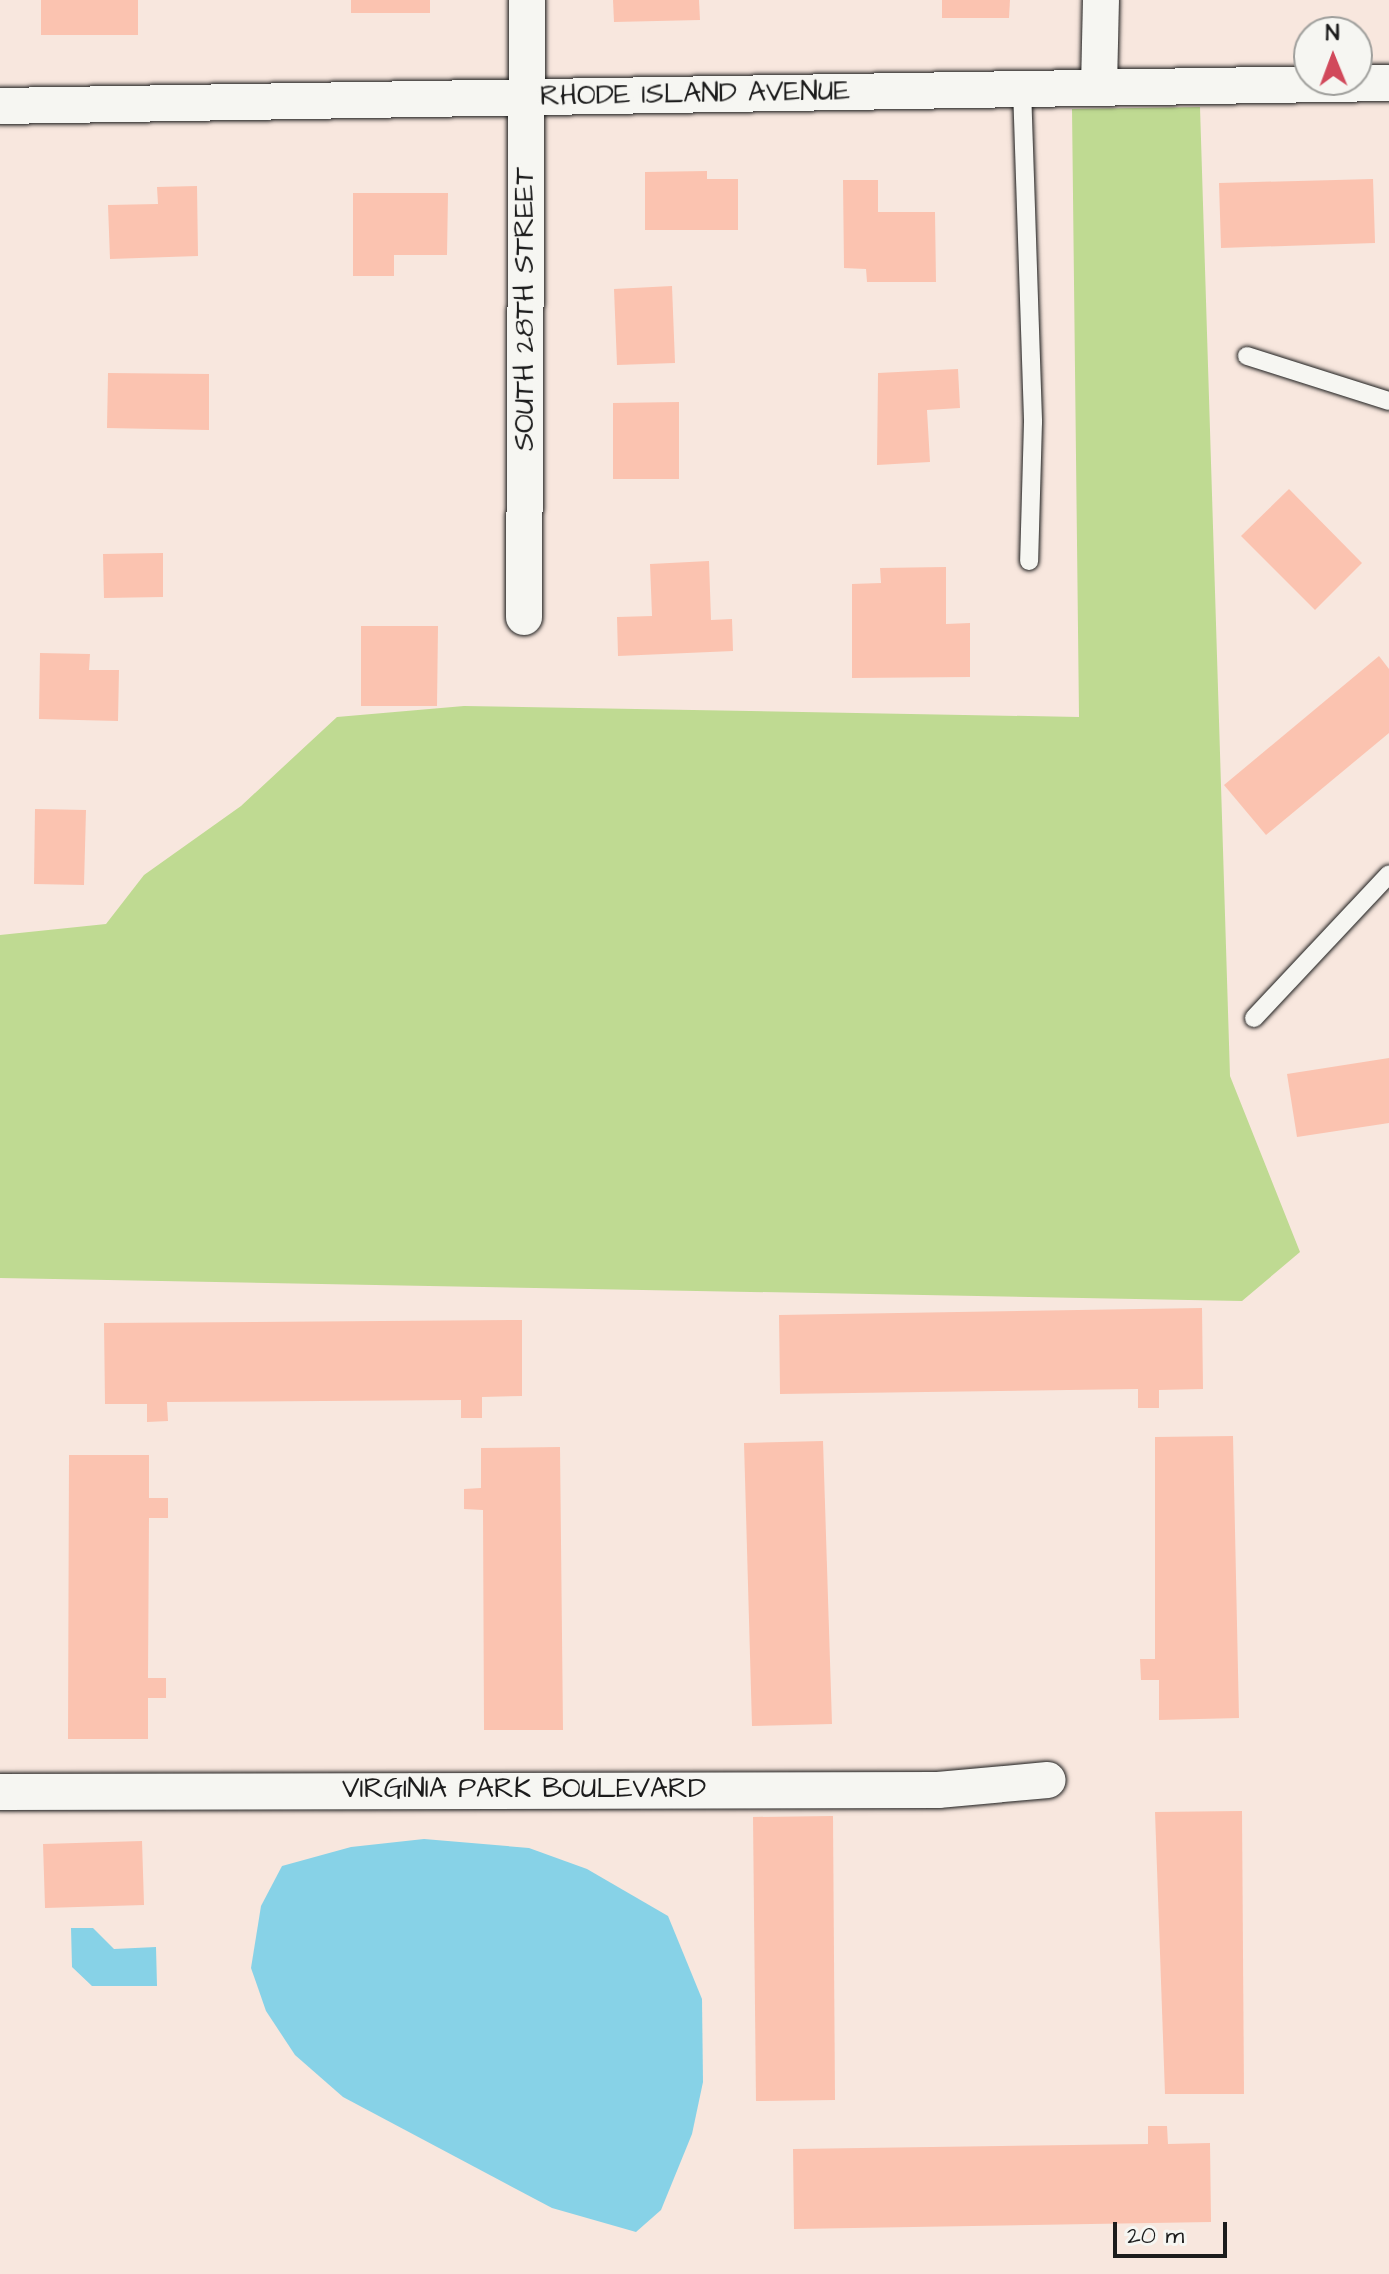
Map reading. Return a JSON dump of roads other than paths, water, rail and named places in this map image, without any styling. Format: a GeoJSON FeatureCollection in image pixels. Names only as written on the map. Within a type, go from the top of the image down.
{"type":"FeatureCollection","features":[{"type":"Feature","properties":{"kind":"street","name":"SOUTH 28TH STREET"},"geometry":{"type":"LineString","coordinates":[[524,617],[527,0]]}},
{"type":"Feature","properties":{"kind":"street"},"geometry":{"type":"LineString","coordinates":[[1099,87],[1101,0]]}},
{"type":"Feature","properties":{"kind":"street","name":"RHODE ISLAND AVENUE"},"geometry":{"type":"LineString","coordinates":[[0,106],[1389,83]]}},
{"type":"Feature","properties":{"kind":"street","name":"VIRGINIA PARK BOULEVARD"},"geometry":{"type":"LineString","coordinates":[[0,1792],[938,1790],[1048,1780]]}},
{"type":"Feature","properties":{"kind":"lane"},"geometry":{"type":"LineString","coordinates":[[1022,88],[1033,422],[1029,561]]}},
{"type":"Feature","properties":{"kind":"lane"},"geometry":{"type":"LineString","coordinates":[[1247,356],[1389,401]]}},
{"type":"Feature","properties":{"kind":"lane"},"geometry":{"type":"LineString","coordinates":[[1254,1018],[1389,874]]}},
{"type":"Feature","properties":{"kind":"water"},"geometry":{"type":"Polygon","coordinates":[[[424,1839],[529,1848],[587,1869],[668,1916],[702,1999],[703,2082],[692,2134],[661,2210],[636,2232],[552,2208],[343,2097],[295,2055],[266,2011],[251,1968],[261,1906],[282,1866],[351,1847],[424,1839]]]}},
{"type":"Feature","properties":{"kind":"water"},"geometry":{"type":"Polygon","coordinates":[[[71,1928],[93,1928],[114,1949],[156,1947],[157,1986],[92,1986],[72,1967],[71,1928]]]}}]}
